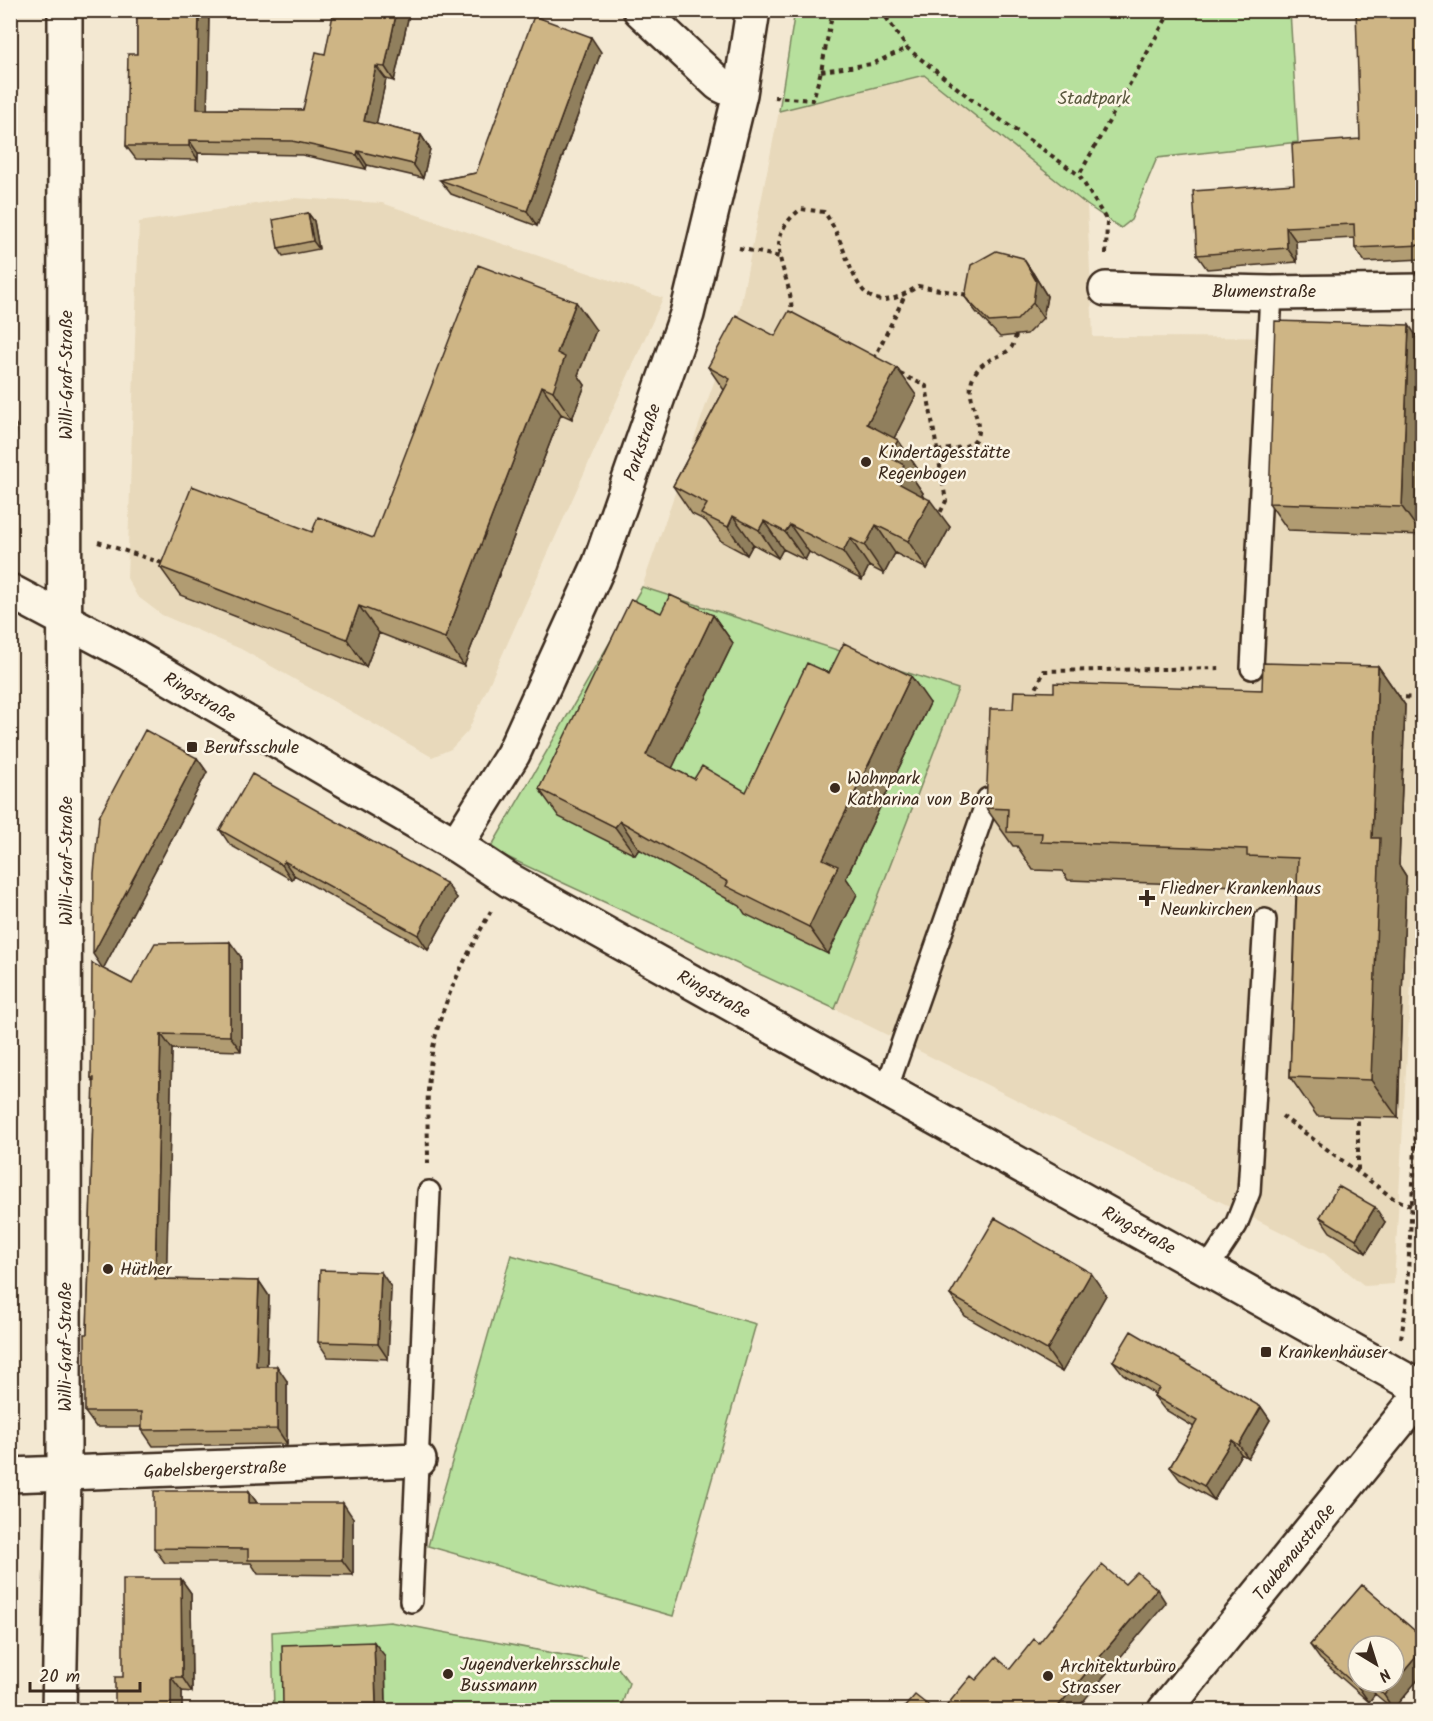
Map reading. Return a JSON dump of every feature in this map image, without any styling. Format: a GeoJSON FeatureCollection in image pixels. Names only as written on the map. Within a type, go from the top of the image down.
{"type":"FeatureCollection","features":[{"type":"Feature","properties":{"kind":"street","name":"Willi-Graf-Straße"},"geometry":{"type":"LineString","coordinates":[[59,1710],[64,1475],[67,621],[65,10]]}},
{"type":"Feature","properties":{"kind":"street"},"geometry":{"type":"LineString","coordinates":[[640,10],[719,84],[740,94]]}},
{"type":"Feature","properties":{"kind":"street","name":"Parkstraße"},"geometry":{"type":"LineString","coordinates":[[456,845],[513,754],[600,562],[687,314],[740,94],[753,10]]}},
{"type":"Feature","properties":{"kind":"street","name":"Blumenstraße"},"geometry":{"type":"LineString","coordinates":[[1106,289],[1271,292],[1422,291]]}},
{"type":"Feature","properties":{"kind":"street","name":"Ringstraße"},"geometry":{"type":"LineString","coordinates":[[10,591],[129,654],[456,845],[509,880],[1413,1385]]}},
{"type":"Feature","properties":{"kind":"street","name":"Taubenaustraße"},"geometry":{"type":"LineString","coordinates":[[1165,1710],[1413,1385]]}},
{"type":"Feature","properties":{"kind":"street","name":"Gabelsbergerstraße"},"geometry":{"type":"LineString","coordinates":[[10,1475],[64,1475],[419,1460]]}},
{"type":"Feature","properties":{"kind":"lane"},"geometry":{"type":"LineString","coordinates":[[1252,668],[1271,292]]}},
{"type":"Feature","properties":{"kind":"lane"},"geometry":{"type":"LineString","coordinates":[[886,1089],[988,799]]}},
{"type":"Feature","properties":{"kind":"lane"},"geometry":{"type":"LineString","coordinates":[[1208,1269],[1236,1225],[1249,1192],[1265,920]]}},
{"type":"Feature","properties":{"kind":"lane"},"geometry":{"type":"LineString","coordinates":[[411,1601],[429,1192]]}},
{"type":"Feature","properties":{"kind":"path"},"geometry":{"type":"LineString","coordinates":[[740,94],[813,100],[833,10]]}},
{"type":"Feature","properties":{"kind":"path"},"geometry":{"type":"LineString","coordinates":[[880,10],[907,48],[971,99],[1078,176],[1107,221],[1106,289]]}},
{"type":"Feature","properties":{"kind":"path"},"geometry":{"type":"LineString","coordinates":[[1078,176],[1171,10]]}},
{"type":"Feature","properties":{"kind":"path"},"geometry":{"type":"LineString","coordinates":[[821,71],[872,64],[907,48]]}},
{"type":"Feature","properties":{"kind":"path"},"geometry":{"type":"LineString","coordinates":[[801,323],[790,317],[793,301],[781,270],[780,236],[788,219],[801,209],[824,212],[837,228],[862,292],[872,300],[886,300],[905,295],[918,286],[978,297]]}},
{"type":"Feature","properties":{"kind":"path"},"geometry":{"type":"LineString","coordinates":[[872,363],[905,295]]}},
{"type":"Feature","properties":{"kind":"path"},"geometry":{"type":"LineString","coordinates":[[938,451],[970,444],[978,436],[980,427],[970,395],[972,378],[980,365],[1011,348],[1016,336]]}},
{"type":"Feature","properties":{"kind":"path"},"geometry":{"type":"LineString","coordinates":[[894,372],[926,386],[946,501],[936,520]]}},
{"type":"Feature","properties":{"kind":"path"},"geometry":{"type":"LineString","coordinates":[[66,531],[170,566]]}},
{"type":"Feature","properties":{"kind":"path"},"geometry":{"type":"LineString","coordinates":[[1030,703],[1044,671],[1252,668]]}},
{"type":"Feature","properties":{"kind":"path"},"geometry":{"type":"LineString","coordinates":[[1389,696],[1422,698]]}},
{"type":"Feature","properties":{"kind":"path"},"geometry":{"type":"LineString","coordinates":[[429,1192],[429,1068],[437,1027],[465,957],[509,880]]}},
{"type":"Feature","properties":{"kind":"path"},"geometry":{"type":"LineString","coordinates":[[1413,1385],[1406,1307],[1422,1024]]}},
{"type":"Feature","properties":{"kind":"path"},"geometry":{"type":"LineString","coordinates":[[1256,1098],[1358,1170],[1393,1198],[1422,1211]]}},
{"type":"Feature","properties":{"kind":"path"},"geometry":{"type":"LineString","coordinates":[[1358,1117],[1358,1170]]}},
{"type":"Feature","properties":{"kind":"shaded area","name":"Fliedner Krankenhaus Neunkirchen"},"geometry":{"type":"Polygon","coordinates":[[[924,75],[1087,205],[1093,337],[1422,338],[1422,787],[1394,1284],[1365,1286],[1325,1254],[835,1009],[958,689],[642,587],[740,308],[779,111],[924,75]]]}},
{"type":"Feature","properties":{"kind":"shaded area"},"geometry":{"type":"Polygon","coordinates":[[[294,198],[382,203],[663,298],[468,731],[451,749],[432,757],[241,649],[162,615],[137,596],[127,578],[139,222],[294,198]]]}},
{"type":"Feature","properties":{"kind":"green space","name":"Stadtpark"},"geometry":{"type":"Polygon","coordinates":[[[795,11],[1290,11],[1298,142],[1157,158],[1131,220],[1121,228],[1087,205],[924,75],[779,111],[795,11]]]}},
{"type":"Feature","properties":{"kind":"green space"},"geometry":{"type":"Polygon","coordinates":[[[642,587],[958,689],[835,1009],[490,849],[642,587]]]}},
{"type":"Feature","properties":{"kind":"green space"},"geometry":{"type":"Polygon","coordinates":[[[511,1255],[756,1324],[673,1616],[428,1546],[511,1255]]]}},
{"type":"Feature","properties":{"kind":"green space","name":"Jugendverkehrsschule Bussmann"},"geometry":{"type":"Polygon","coordinates":[[[390,1622],[616,1665],[629,1683],[620,1710],[274,1710],[272,1632],[390,1622]]]}},
{"type":"Feature","properties":{"kind":"building"},"geometry":{"type":"Polygon","coordinates":[[[137,10],[199,10],[197,109],[303,110],[316,52],[325,54],[334,10],[397,10],[385,67],[376,66],[364,121],[421,135],[413,164],[358,151],[357,155],[292,141],[189,140],[189,146],[126,146],[128,54],[137,54],[137,10]]]}},
{"type":"Feature","properties":{"kind":"building"},"geometry":{"type":"Polygon","coordinates":[[[1356,10],[1422,10],[1422,245],[1355,248],[1354,224],[1286,227],[1287,248],[1197,255],[1193,191],[1294,184],[1292,144],[1360,139],[1356,10]]]}},
{"type":"Feature","properties":{"kind":"building"},"geometry":{"type":"Polygon","coordinates":[[[534,16],[591,37],[527,211],[440,180],[476,173],[534,16]]]}},
{"type":"Feature","properties":{"kind":"building"},"geometry":{"type":"Polygon","coordinates":[[[308,213],[313,241],[278,248],[273,220],[308,213]]]}},
{"type":"Feature","properties":{"kind":"building"},"geometry":{"type":"Polygon","coordinates":[[[996,251],[1023,258],[1036,281],[1033,303],[1017,320],[989,322],[965,297],[971,265],[996,251]]]}},
{"type":"Feature","properties":{"kind":"building"},"geometry":{"type":"Polygon","coordinates":[[[478,265],[576,302],[557,353],[565,357],[553,391],[542,386],[445,638],[359,606],[347,639],[160,567],[192,486],[312,532],[318,517],[373,538],[478,265]]]}},
{"type":"Feature","properties":{"kind":"building"},"geometry":{"type":"Polygon","coordinates":[[[789,311],[897,368],[867,424],[898,440],[889,457],[904,465],[896,482],[930,500],[908,541],[876,525],[865,546],[850,538],[843,552],[790,525],[785,532],[764,521],[759,530],[733,516],[728,527],[701,514],[707,504],[673,486],[730,379],[708,367],[736,315],[775,336],[789,311]]]}},
{"type":"Feature","properties":{"kind":"building"},"geometry":{"type":"Polygon","coordinates":[[[1275,321],[1409,325],[1402,507],[1269,503],[1275,321]]]}},
{"type":"Feature","properties":{"kind":"building","name":"Wohnpark Katharina von Bora"},"geometry":{"type":"Polygon","coordinates":[[[670,595],[713,615],[646,755],[694,779],[702,766],[746,792],[807,663],[829,673],[844,643],[911,676],[823,859],[838,866],[809,927],[726,886],[728,882],[620,821],[615,827],[539,789],[631,599],[661,613],[670,595]]]}},
{"type":"Feature","properties":{"kind":"building"},"geometry":{"type":"Polygon","coordinates":[[[1263,663],[1378,666],[1372,838],[1380,838],[1371,1080],[1290,1077],[1298,858],[1247,856],[1247,849],[1041,842],[1042,833],[1007,832],[1008,809],[986,808],[990,709],[1013,709],[1014,691],[1054,692],[1054,683],[1262,690],[1263,663]]]}},
{"type":"Feature","properties":{"kind":"building"},"geometry":{"type":"Polygon","coordinates":[[[145,730],[197,758],[93,954],[94,873],[99,817],[145,730]]]}},
{"type":"Feature","properties":{"kind":"building"},"geometry":{"type":"Polygon","coordinates":[[[252,774],[446,883],[418,935],[284,861],[282,865],[220,830],[252,774]]]}},
{"type":"Feature","properties":{"kind":"building"},"geometry":{"type":"Polygon","coordinates":[[[230,942],[230,1036],[161,1034],[155,1279],[259,1281],[256,1366],[277,1366],[277,1429],[142,1430],[142,1412],[85,1412],[85,1334],[87,1334],[94,1078],[91,1078],[92,963],[132,984],[155,943],[230,942]]]}},
{"type":"Feature","properties":{"kind":"building"},"geometry":{"type":"Polygon","coordinates":[[[1338,1186],[1375,1207],[1356,1239],[1320,1217],[1338,1186]]]}},
{"type":"Feature","properties":{"kind":"building"},"geometry":{"type":"Polygon","coordinates":[[[995,1218],[1091,1273],[1047,1350],[950,1295],[995,1218]]]}},
{"type":"Feature","properties":{"kind":"building"},"geometry":{"type":"Polygon","coordinates":[[[320,1270],[381,1272],[378,1344],[318,1342],[320,1270]]]}},
{"type":"Feature","properties":{"kind":"building"},"geometry":{"type":"Polygon","coordinates":[[[1131,1331],[1261,1407],[1239,1445],[1232,1440],[1204,1486],[1170,1467],[1197,1421],[1154,1396],[1159,1388],[1113,1361],[1131,1331]]]}},
{"type":"Feature","properties":{"kind":"building"},"geometry":{"type":"Polygon","coordinates":[[[154,1491],[249,1491],[249,1503],[343,1503],[342,1560],[248,1560],[248,1549],[154,1548],[154,1491]]]}},
{"type":"Feature","properties":{"kind":"building"},"geometry":{"type":"Polygon","coordinates":[[[1102,1565],[1125,1584],[1137,1572],[1157,1589],[1055,1710],[943,1710],[971,1676],[976,1680],[996,1657],[1010,1669],[1034,1639],[1039,1643],[1102,1565]]]}},
{"type":"Feature","properties":{"kind":"building"},"geometry":{"type":"Polygon","coordinates":[[[123,1579],[181,1579],[182,1677],[171,1677],[171,1710],[115,1710],[115,1677],[123,1677],[123,1579]]]}},
{"type":"Feature","properties":{"kind":"building"},"geometry":{"type":"Polygon","coordinates":[[[1362,1585],[1422,1637],[1422,1650],[1406,1669],[1406,1634],[1346,1634],[1346,1677],[1310,1645],[1362,1585]]]}},
{"type":"Feature","properties":{"kind":"building"},"geometry":{"type":"Polygon","coordinates":[[[374,1642],[376,1704],[283,1706],[282,1645],[374,1642]]]}},
{"type":"Feature","properties":{"kind":"building"},"geometry":{"type":"Polygon","coordinates":[[[915,1695],[934,1710],[902,1710],[915,1695]]]}},
{"type":"Feature","properties":{"kind":"place","name":"Kindertagesstätte Regenbogen"},"geometry":{"type":"Point","coordinates":[866,462]}},
{"type":"Feature","properties":{"kind":"place","name":"Berufsschule"},"geometry":{"type":"Point","coordinates":[192,747]}},
{"type":"Feature","properties":{"kind":"place","name":"Wohnpark Katharina von Bora"},"geometry":{"type":"Point","coordinates":[835,788]}},
{"type":"Feature","properties":{"kind":"place","name":"Fliedner Krankenhaus Neunkirchen"},"geometry":{"type":"Point","coordinates":[1147,898]}},
{"type":"Feature","properties":{"kind":"place","name":"Hüther"},"geometry":{"type":"Point","coordinates":[108,1269]}},
{"type":"Feature","properties":{"kind":"place","name":"Krankenhäuser"},"geometry":{"type":"Point","coordinates":[1266,1352]}},
{"type":"Feature","properties":{"kind":"place","name":"Jugendverkehrsschule Bussmann"},"geometry":{"type":"Point","coordinates":[448,1674]}},
{"type":"Feature","properties":{"kind":"place","name":"Architekturbüro Strasser"},"geometry":{"type":"Point","coordinates":[1048,1676]}}]}
